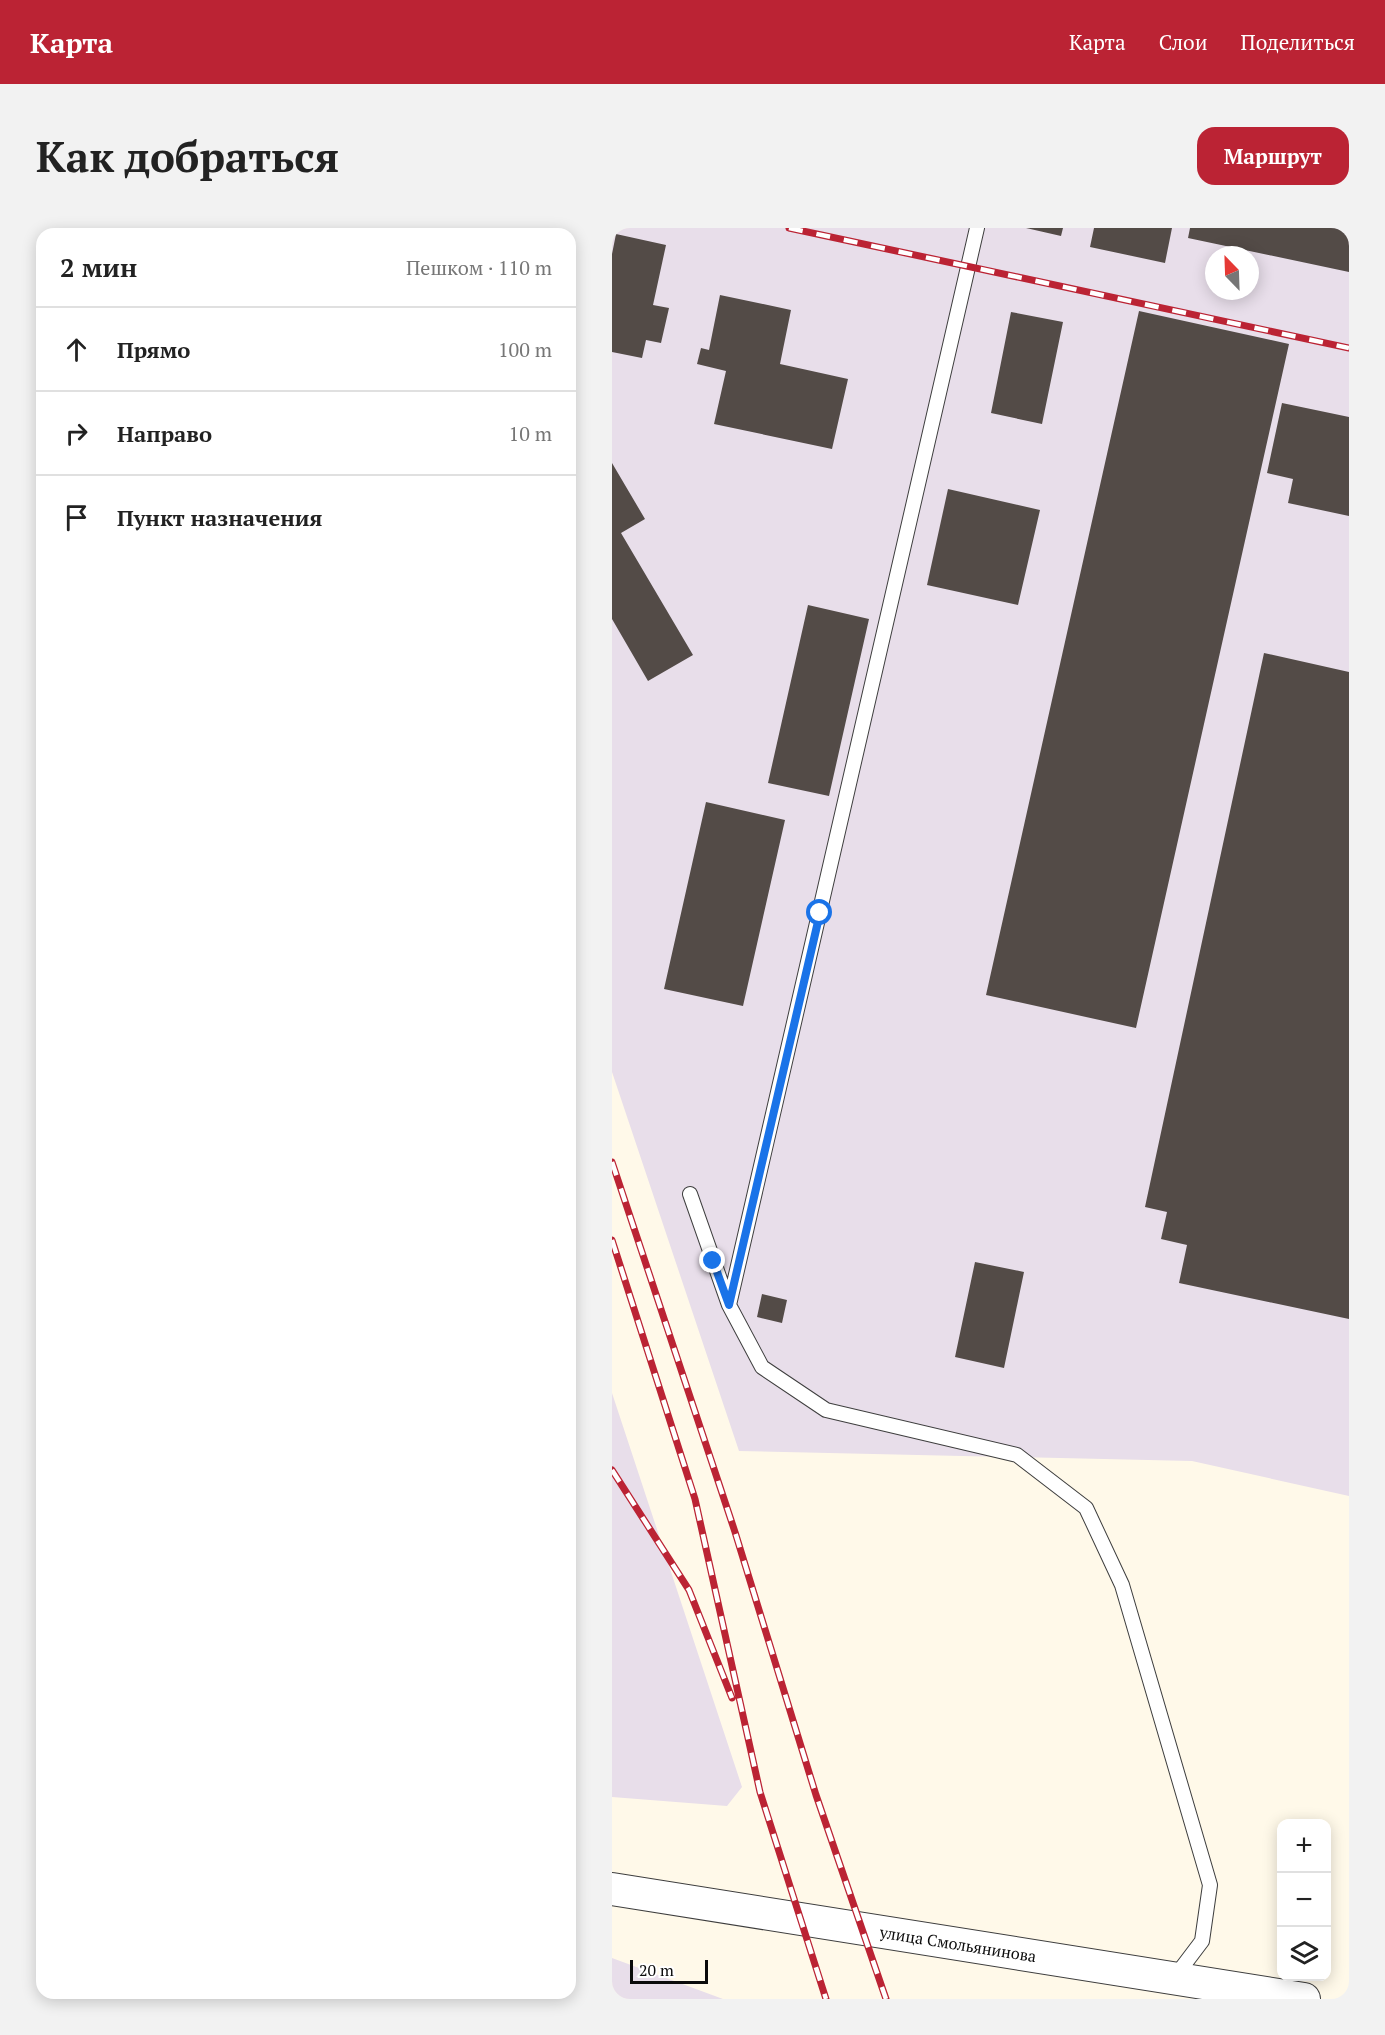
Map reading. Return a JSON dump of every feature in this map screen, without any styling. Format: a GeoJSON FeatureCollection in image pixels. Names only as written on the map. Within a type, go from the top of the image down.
{"type":"FeatureCollection","features":[{"type":"Feature","properties":{"kind":"street","name":"улица Смольянинова"},"geometry":{"type":"LineString","coordinates":[[612,1889],[1304,1999]]}},
{"type":"Feature","properties":{"kind":"lane"},"geometry":{"type":"LineString","coordinates":[[729,1305],[977,228]]}},
{"type":"Feature","properties":{"kind":"lane"},"geometry":{"type":"LineString","coordinates":[[690,1194],[729,1305],[762,1367],[826,1410],[1017,1455],[1086,1508],[1122,1585],[1210,1885],[1202,1941],[1174,1978]]}},
{"type":"Feature","properties":{"kind":"shaded area"},"geometry":{"type":"Polygon","coordinates":[[[612,228],[1349,228],[1349,1496],[1192,1461],[739,1451],[612,1072],[612,228]]]}},
{"type":"Feature","properties":{"kind":"shaded area"},"geometry":{"type":"Polygon","coordinates":[[[612,1393],[742,1787],[727,1806],[612,1797],[612,1393]]]}},
{"type":"Feature","properties":{"kind":"shaded area"},"geometry":{"type":"Polygon","coordinates":[[[612,1958],[723,1999],[612,1999],[612,1958]]]}},
{"type":"Feature","properties":{"kind":"building"},"geometry":{"type":"Polygon","coordinates":[[[1026,228],[1063,228],[1061,236],[1026,228]]]}},
{"type":"Feature","properties":{"kind":"building"},"geometry":{"type":"Polygon","coordinates":[[[1094,228],[1172,228],[1165,263],[1090,247],[1094,228]]]}},
{"type":"Feature","properties":{"kind":"building"},"geometry":{"type":"Polygon","coordinates":[[[1190,228],[1349,228],[1349,272],[1259,253],[1259,246],[1226,246],[1188,238],[1190,228]]]}},
{"type":"Feature","properties":{"kind":"building"},"geometry":{"type":"Polygon","coordinates":[[[616,234],[666,245],[653,305],[669,308],[661,343],[646,340],[642,358],[612,352],[612,254],[616,234]]]}},
{"type":"Feature","properties":{"kind":"building"},"geometry":{"type":"Polygon","coordinates":[[[720,295],[791,310],[780,364],[848,379],[832,449],[714,424],[726,371],[697,364],[701,348],[709,350],[720,295]]]}},
{"type":"Feature","properties":{"kind":"building"},"geometry":{"type":"Polygon","coordinates":[[[1139,311],[1289,344],[1136,1028],[986,995],[1139,311]]]}},
{"type":"Feature","properties":{"kind":"building"},"geometry":{"type":"Polygon","coordinates":[[[1011,312],[1063,322],[1042,424],[991,413],[1011,312]]]}},
{"type":"Feature","properties":{"kind":"building"},"geometry":{"type":"Polygon","coordinates":[[[1282,403],[1349,417],[1349,516],[1288,503],[1293,479],[1267,473],[1282,403]]]}},
{"type":"Feature","properties":{"kind":"building"},"geometry":{"type":"Polygon","coordinates":[[[612,463],[645,519],[621,533],[693,655],[648,681],[612,619],[612,463]]]}},
{"type":"Feature","properties":{"kind":"building"},"geometry":{"type":"Polygon","coordinates":[[[948,489],[1040,510],[1018,605],[927,585],[948,489]]]}},
{"type":"Feature","properties":{"kind":"building"},"geometry":{"type":"Polygon","coordinates":[[[808,605],[869,619],[829,796],[768,783],[808,605]]]}},
{"type":"Feature","properties":{"kind":"building"},"geometry":{"type":"Polygon","coordinates":[[[1264,653],[1349,672],[1349,1319],[1179,1283],[1187,1245],[1161,1239],[1167,1212],[1145,1207],[1264,653]]]}},
{"type":"Feature","properties":{"kind":"building"},"geometry":{"type":"Polygon","coordinates":[[[706,802],[785,820],[743,1006],[664,989],[706,802]]]}},
{"type":"Feature","properties":{"kind":"building"},"geometry":{"type":"Polygon","coordinates":[[[975,1262],[1024,1272],[1004,1368],[955,1357],[975,1262]]]}},
{"type":"Feature","properties":{"kind":"building"},"geometry":{"type":"Polygon","coordinates":[[[762,1294],[787,1300],[782,1323],[757,1317],[762,1294]]]}},
{"type":"Feature","properties":{"kind":"railway"},"geometry":{"type":"LineString","coordinates":[[789,228],[1349,348]]}},
{"type":"Feature","properties":{"kind":"railway"},"geometry":{"type":"LineString","coordinates":[[612,1162],[735,1532],[816,1795],[886,1999]]}},
{"type":"Feature","properties":{"kind":"railway"},"geometry":{"type":"LineString","coordinates":[[612,1240],[695,1499],[760,1792],[826,1999]]}},
{"type":"Feature","properties":{"kind":"railway"},"geometry":{"type":"LineString","coordinates":[[612,1470],[689,1590],[732,1698]]}},
{"type":"Feature","properties":{"kind":"route"},"geometry":{"type":"LineString","coordinates":[[713,1261],[729,1305],[820,913]]}}]}
